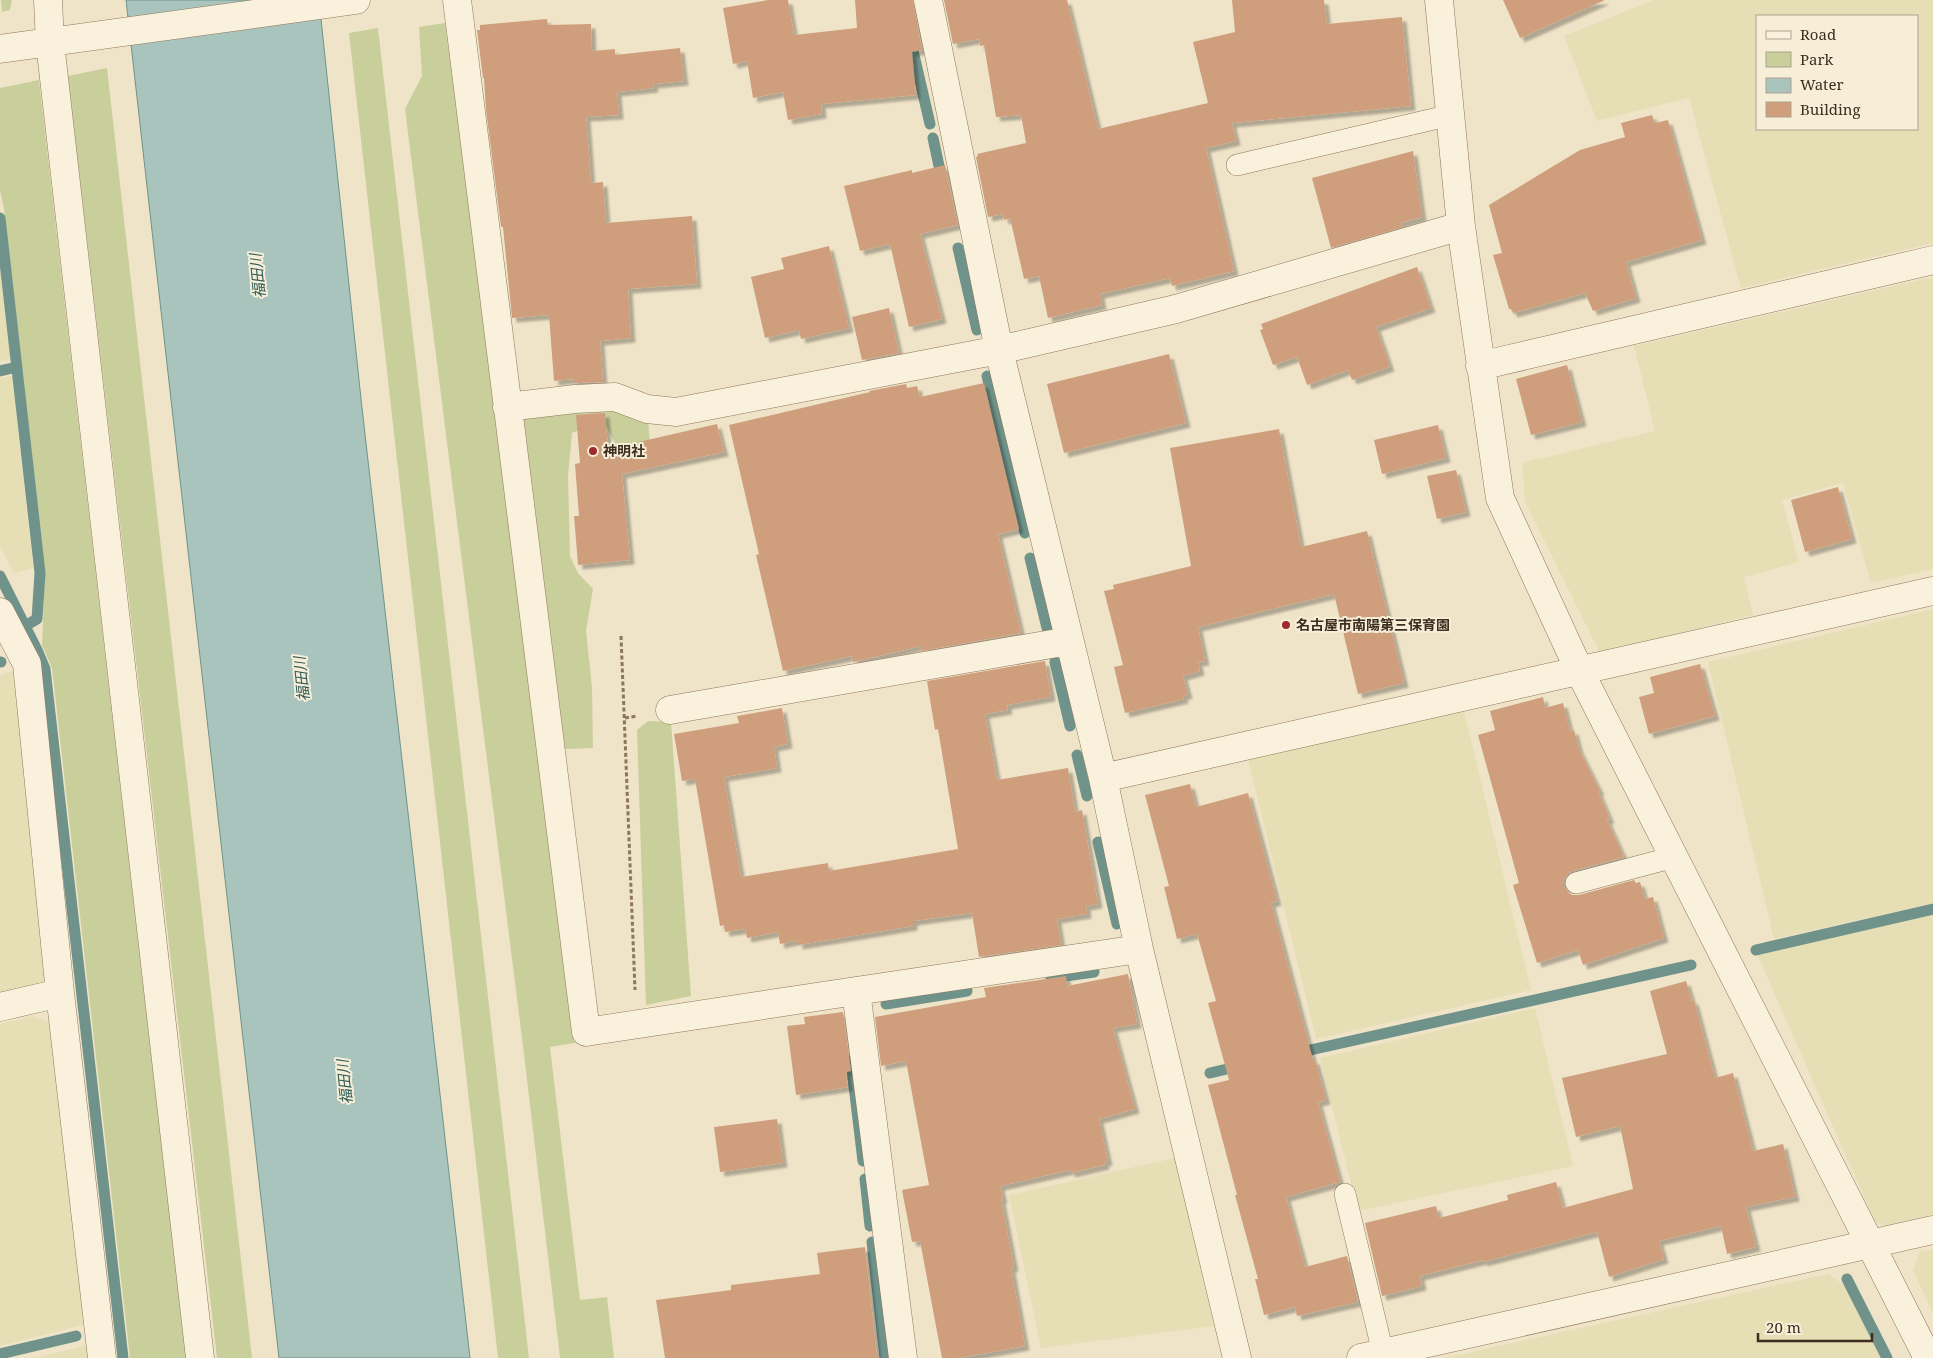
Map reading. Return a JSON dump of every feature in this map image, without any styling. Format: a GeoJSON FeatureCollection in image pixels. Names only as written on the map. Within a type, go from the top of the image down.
{"type":"FeatureCollection","features":[{"type":"Feature","properties":{"kind":"street"},"geometry":{"type":"LineString","coordinates":[[48,0],[50,43],[200,1358]]}},
{"type":"Feature","properties":{"kind":"street"},"geometry":{"type":"LineString","coordinates":[[0,49],[356,0]]}},
{"type":"Feature","properties":{"kind":"street"},"geometry":{"type":"LineString","coordinates":[[457,0],[586,1032],[1139,949]]}},
{"type":"Feature","properties":{"kind":"street"},"geometry":{"type":"LineString","coordinates":[[928,0],[998,350],[1102,778],[1139,949],[1237,1358]]}},
{"type":"Feature","properties":{"kind":"street"},"geometry":{"type":"LineString","coordinates":[[1440,0],[1461,226],[1500,498],[1580,672],[1928,1358]]}},
{"type":"Feature","properties":{"kind":"street"},"geometry":{"type":"LineString","coordinates":[[507,407],[575,399],[615,397],[647,409],[676,412],[998,350],[1176,309],[1461,226]]}},
{"type":"Feature","properties":{"kind":"street"},"geometry":{"type":"LineString","coordinates":[[1480,366],[1933,260]]}},
{"type":"Feature","properties":{"kind":"street"},"geometry":{"type":"LineString","coordinates":[[1102,778],[1580,672],[1933,591]]}},
{"type":"Feature","properties":{"kind":"street"},"geometry":{"type":"LineString","coordinates":[[0,612],[27,664],[60,992],[102,1358]]}},
{"type":"Feature","properties":{"kind":"street"},"geometry":{"type":"LineString","coordinates":[[670,710],[1069,641]]}},
{"type":"Feature","properties":{"kind":"street"},"geometry":{"type":"LineString","coordinates":[[856,991],[903,1358]]}},
{"type":"Feature","properties":{"kind":"street"},"geometry":{"type":"LineString","coordinates":[[0,1008],[60,992]]}},
{"type":"Feature","properties":{"kind":"street"},"geometry":{"type":"LineString","coordinates":[[1372,1356],[1933,1230]]}},
{"type":"Feature","properties":{"kind":"lane"},"geometry":{"type":"LineString","coordinates":[[1237,165],[1451,115]]}},
{"type":"Feature","properties":{"kind":"lane"},"geometry":{"type":"LineString","coordinates":[[1576,883],[1674,857]]}},
{"type":"Feature","properties":{"kind":"lane"},"geometry":{"type":"LineString","coordinates":[[1345,1194],[1372,1356]]}},
{"type":"Feature","properties":{"kind":"path"},"geometry":{"type":"LineString","coordinates":[[621,636],[636,1024]]}},
{"type":"Feature","properties":{"kind":"shaded area"},"geometry":{"type":"Polygon","coordinates":[[[1653,0],[1933,0],[1933,243],[1741,288],[1689,98],[1597,121],[1564,36],[1653,0]]]}},
{"type":"Feature","properties":{"kind":"shaded area"},"geometry":{"type":"Polygon","coordinates":[[[0,268],[11,359],[0,361],[0,268]]]}},
{"type":"Feature","properties":{"kind":"shaded area"},"geometry":{"type":"Polygon","coordinates":[[[1933,277],[1933,569],[1871,583],[1843,483],[1782,500],[1799,562],[1744,577],[1753,615],[1600,653],[1525,502],[1522,463],[1655,431],[1634,346],[1933,277]]]}},
{"type":"Feature","properties":{"kind":"shaded area"},"geometry":{"type":"Polygon","coordinates":[[[12,376],[33,568],[14,573],[0,546],[0,378],[12,376]]]}},
{"type":"Feature","properties":{"kind":"shaded area"},"geometry":{"type":"Polygon","coordinates":[[[1933,609],[1933,903],[1774,939],[1708,662],[1933,609]]]}},
{"type":"Feature","properties":{"kind":"shaded area"},"geometry":{"type":"Polygon","coordinates":[[[13,671],[49,977],[46,985],[0,996],[0,675],[13,671]]]}},
{"type":"Feature","properties":{"kind":"shaded area"},"geometry":{"type":"Polygon","coordinates":[[[1464,711],[1531,990],[1316,1039],[1248,759],[1464,711]]]}},
{"type":"Feature","properties":{"kind":"shaded area"},"geometry":{"type":"Polygon","coordinates":[[[1933,914],[1933,1214],[1885,1226],[1875,1222],[1757,954],[1933,914]]]}},
{"type":"Feature","properties":{"kind":"shaded area"},"geometry":{"type":"Polygon","coordinates":[[[1535,1008],[1573,1166],[1358,1211],[1320,1058],[1535,1008]]]}},
{"type":"Feature","properties":{"kind":"shaded area"},"geometry":{"type":"Polygon","coordinates":[[[32,1016],[51,1023],[86,1324],[0,1346],[0,1024],[32,1016]]]}},
{"type":"Feature","properties":{"kind":"shaded area"},"geometry":{"type":"Polygon","coordinates":[[[1175,1158],[1214,1326],[1041,1348],[1009,1195],[1175,1158]]]}},
{"type":"Feature","properties":{"kind":"shaded area"},"geometry":{"type":"Polygon","coordinates":[[[1933,1249],[1933,1313],[1913,1270],[1920,1252],[1933,1249]]]}},
{"type":"Feature","properties":{"kind":"shaded area"},"geometry":{"type":"Polygon","coordinates":[[[1828,1274],[1844,1285],[1882,1358],[1444,1358],[1828,1274]]]}},
{"type":"Feature","properties":{"kind":"shaded area"},"geometry":{"type":"Polygon","coordinates":[[[88,1345],[89,1358],[34,1358],[88,1345]]]}},
{"type":"Feature","properties":{"kind":"green space"},"geometry":{"type":"Polygon","coordinates":[[[1,0],[12,0],[10,10],[2,12],[1,0]]]}},
{"type":"Feature","properties":{"kind":"green space"},"geometry":{"type":"Polygon","coordinates":[[[445,23],[580,1042],[550,1047],[580,1300],[607,1297],[614,1358],[560,1358],[523,1046],[405,109],[422,76],[419,27],[445,23]]]}},
{"type":"Feature","properties":{"kind":"green space"},"geometry":{"type":"Polygon","coordinates":[[[378,28],[529,1358],[498,1358],[349,33],[378,28]]]}},
{"type":"Feature","properties":{"kind":"green space"},"geometry":{"type":"Polygon","coordinates":[[[107,68],[252,1358],[217,1358],[68,76],[107,68]]]}},
{"type":"Feature","properties":{"kind":"green space"},"geometry":{"type":"Polygon","coordinates":[[[39,80],[186,1358],[130,1358],[52,668],[42,645],[45,571],[4,209],[0,190],[0,88],[39,80]]]}},
{"type":"Feature","properties":{"kind":"green space"},"geometry":{"type":"Polygon","coordinates":[[[602,407],[648,419],[651,460],[616,457],[614,441],[607,428],[591,425],[572,433],[568,476],[570,556],[578,573],[593,589],[586,631],[592,687],[593,748],[565,749],[523,413],[602,407]]]}},
{"type":"Feature","properties":{"kind":"green space"},"geometry":{"type":"Polygon","coordinates":[[[648,721],[671,722],[691,996],[646,1005],[637,730],[648,721]]]}},
{"type":"Feature","properties":{"kind":"water","name":"福田川"},"geometry":{"type":"Polygon","coordinates":[[[126,0],[319,0],[361,399],[470,1358],[279,1358],[126,0]]]}},
{"type":"Feature","properties":{"kind":"building"},"geometry":{"type":"Polygon","coordinates":[[[768,0],[788,0],[794,35],[857,28],[855,0],[913,0],[922,50],[912,52],[916,95],[821,104],[822,114],[788,120],[783,92],[753,98],[747,61],[733,64],[723,8],[768,0]]]}},
{"type":"Feature","properties":{"kind":"building"},"geometry":{"type":"Polygon","coordinates":[[[944,0],[1067,0],[1098,129],[1208,103],[1193,42],[1235,32],[1232,0],[1324,0],[1327,24],[1402,17],[1411,106],[1232,123],[1236,141],[1206,148],[1234,271],[1172,286],[1170,278],[1100,294],[1102,305],[1048,318],[1039,276],[1024,279],[1010,218],[1004,220],[1003,214],[988,217],[976,157],[978,156],[977,154],[1026,143],[1021,115],[996,117],[984,45],[980,46],[979,39],[953,44],[944,0]]]}},
{"type":"Feature","properties":{"kind":"building"},"geometry":{"type":"Polygon","coordinates":[[[1503,0],[1605,0],[1520,38],[1503,0]]]}},
{"type":"Feature","properties":{"kind":"building"},"geometry":{"type":"Polygon","coordinates":[[[547,19],[548,25],[591,24],[592,51],[615,49],[615,55],[680,48],[684,81],[653,84],[654,88],[617,92],[619,115],[586,117],[591,183],[603,182],[606,223],[692,216],[697,284],[628,289],[631,338],[600,341],[603,382],[573,383],[573,379],[554,381],[549,315],[512,318],[503,227],[501,227],[477,30],[480,30],[480,25],[547,19]]]}},
{"type":"Feature","properties":{"kind":"building"},"geometry":{"type":"Polygon","coordinates":[[[1652,115],[1655,123],[1668,120],[1702,240],[1626,262],[1636,298],[1593,311],[1585,293],[1513,313],[1509,309],[1493,255],[1502,253],[1489,205],[1580,150],[1625,137],[1621,123],[1652,115]]]}},
{"type":"Feature","properties":{"kind":"building"},"geometry":{"type":"Polygon","coordinates":[[[1413,151],[1422,217],[1401,223],[1403,227],[1331,248],[1312,178],[1413,151]]]}},
{"type":"Feature","properties":{"kind":"building"},"geometry":{"type":"Polygon","coordinates":[[[945,165],[958,225],[920,234],[942,319],[909,327],[890,244],[860,251],[844,186],[912,170],[912,173],[945,165]]]}},
{"type":"Feature","properties":{"kind":"building"},"geometry":{"type":"Polygon","coordinates":[[[829,246],[849,328],[801,339],[799,330],[765,338],[751,277],[784,269],[781,258],[829,246]]]}},
{"type":"Feature","properties":{"kind":"building"},"geometry":{"type":"Polygon","coordinates":[[[1417,267],[1431,308],[1376,327],[1390,367],[1352,380],[1348,370],[1307,385],[1297,357],[1273,365],[1260,330],[1263,329],[1261,324],[1417,267]]]}},
{"type":"Feature","properties":{"kind":"building"},"geometry":{"type":"Polygon","coordinates":[[[889,308],[899,353],[862,360],[852,317],[889,308]]]}},
{"type":"Feature","properties":{"kind":"building"},"geometry":{"type":"Polygon","coordinates":[[[1169,354],[1186,423],[1064,453],[1047,384],[1169,354]]]}},
{"type":"Feature","properties":{"kind":"building"},"geometry":{"type":"Polygon","coordinates":[[[1567,365],[1582,422],[1531,435],[1516,379],[1567,365]]]}},
{"type":"Feature","properties":{"kind":"building"},"geometry":{"type":"Polygon","coordinates":[[[984,383],[1019,529],[998,534],[1021,633],[922,651],[921,646],[853,662],[852,656],[783,671],[756,555],[759,554],[729,425],[869,391],[906,384],[907,388],[917,386],[920,397],[984,383]]]}},
{"type":"Feature","properties":{"kind":"building"},"geometry":{"type":"Polygon","coordinates":[[[605,413],[608,449],[717,424],[724,452],[622,474],[630,560],[578,565],[574,516],[579,516],[575,464],[580,463],[576,415],[605,413]]]}},
{"type":"Feature","properties":{"kind":"building"},"geometry":{"type":"Polygon","coordinates":[[[1438,425],[1446,458],[1382,474],[1374,440],[1438,425]]]}},
{"type":"Feature","properties":{"kind":"building"},"geometry":{"type":"Polygon","coordinates":[[[1279,429],[1301,547],[1367,531],[1404,683],[1358,694],[1334,594],[1198,627],[1205,661],[1198,662],[1200,671],[1183,676],[1188,694],[1183,696],[1184,699],[1125,713],[1114,667],[1123,665],[1104,591],[1114,589],[1113,585],[1191,566],[1170,448],[1279,429]]]}},
{"type":"Feature","properties":{"kind":"building"},"geometry":{"type":"Polygon","coordinates":[[[1456,470],[1466,512],[1437,519],[1427,476],[1456,470]]]}},
{"type":"Feature","properties":{"kind":"building"},"geometry":{"type":"Polygon","coordinates":[[[1838,487],[1852,539],[1805,552],[1791,500],[1838,487]]]}},
{"type":"Feature","properties":{"kind":"building"},"geometry":{"type":"Polygon","coordinates":[[[1045,661],[1051,697],[1007,705],[1008,710],[985,714],[997,780],[1068,768],[1075,812],[1082,810],[1098,904],[1086,906],[1087,914],[1057,919],[1061,945],[979,957],[972,913],[913,921],[913,926],[798,945],[798,940],[780,944],[778,932],[747,938],[745,929],[725,932],[724,925],[720,926],[695,779],[682,781],[674,734],[739,723],[737,716],[782,708],[788,744],[774,747],[777,768],[724,777],[741,877],[828,863],[829,871],[958,849],[938,729],[935,730],[927,681],[1045,661]]]}},
{"type":"Feature","properties":{"kind":"building"},"geometry":{"type":"Polygon","coordinates":[[[1700,664],[1715,716],[1649,734],[1639,697],[1654,693],[1650,677],[1700,664]]]}},
{"type":"Feature","properties":{"kind":"building"},"geometry":{"type":"Polygon","coordinates":[[[1543,697],[1545,708],[1563,703],[1570,731],[1574,730],[1579,749],[1600,791],[1598,791],[1610,819],[1607,820],[1624,857],[1572,871],[1564,879],[1564,887],[1572,895],[1579,895],[1634,880],[1636,883],[1640,882],[1645,899],[1653,897],[1664,938],[1583,965],[1578,950],[1537,963],[1513,885],[1519,883],[1478,735],[1495,730],[1490,711],[1543,697]]]}},
{"type":"Feature","properties":{"kind":"building"},"geometry":{"type":"Polygon","coordinates":[[[1190,784],[1196,807],[1248,793],[1277,901],[1271,903],[1313,1060],[1315,1060],[1326,1100],[1318,1102],[1340,1182],[1286,1197],[1305,1267],[1347,1256],[1358,1302],[1297,1316],[1295,1307],[1264,1315],[1255,1279],[1258,1279],[1208,1085],[1229,1080],[1208,1003],[1216,1001],[1197,934],[1177,939],[1164,887],[1169,886],[1145,795],[1190,784]]]}},
{"type":"Feature","properties":{"kind":"building"},"geometry":{"type":"Polygon","coordinates":[[[1128,974],[1137,1024],[1113,1028],[1135,1109],[1099,1119],[1108,1161],[1104,1162],[1105,1165],[1071,1173],[1070,1170],[1000,1186],[1014,1267],[1011,1268],[1025,1346],[959,1358],[942,1358],[920,1241],[912,1242],[902,1190],[929,1185],[906,1061],[881,1066],[875,1017],[986,997],[984,988],[1066,976],[1067,986],[1128,974]]]}},
{"type":"Feature","properties":{"kind":"building"},"geometry":{"type":"Polygon","coordinates":[[[1686,981],[1692,1001],[1694,1000],[1715,1078],[1733,1073],[1753,1151],[1783,1144],[1795,1197],[1746,1207],[1756,1247],[1727,1254],[1721,1226],[1659,1241],[1664,1259],[1609,1277],[1597,1232],[1483,1262],[1483,1260],[1420,1276],[1422,1286],[1382,1296],[1365,1223],[1436,1206],[1439,1218],[1508,1200],[1507,1195],[1556,1182],[1563,1208],[1633,1189],[1620,1126],[1576,1137],[1562,1078],[1667,1054],[1650,991],[1686,981]]]}},
{"type":"Feature","properties":{"kind":"building"},"geometry":{"type":"Polygon","coordinates":[[[843,1012],[851,1071],[846,1072],[848,1087],[796,1095],[787,1026],[805,1024],[804,1017],[843,1012]]]}},
{"type":"Feature","properties":{"kind":"building"},"geometry":{"type":"Polygon","coordinates":[[[777,1119],[783,1163],[720,1172],[714,1127],[777,1119]]]}},
{"type":"Feature","properties":{"kind":"building"},"geometry":{"type":"Polygon","coordinates":[[[865,1247],[877,1358],[665,1358],[656,1300],[731,1290],[731,1285],[820,1274],[817,1253],[865,1247]]]}},
{"type":"Feature","properties":{"kind":"waterway"},"geometry":{"type":"LineString","coordinates":[[910,38],[930,124]]}},
{"type":"Feature","properties":{"kind":"waterway"},"geometry":{"type":"LineString","coordinates":[[933,138],[942,180]]}},
{"type":"Feature","properties":{"kind":"waterway"},"geometry":{"type":"LineString","coordinates":[[0,218],[40,573],[37,619],[25,626]]}},
{"type":"Feature","properties":{"kind":"waterway"},"geometry":{"type":"LineString","coordinates":[[958,248],[977,330]]}},
{"type":"Feature","properties":{"kind":"waterway"},"geometry":{"type":"LineString","coordinates":[[0,371],[17,367]]}},
{"type":"Feature","properties":{"kind":"waterway"},"geometry":{"type":"LineString","coordinates":[[987,376],[1025,533]]}},
{"type":"Feature","properties":{"kind":"waterway"},"geometry":{"type":"LineString","coordinates":[[1030,558],[1047,628]]}},
{"type":"Feature","properties":{"kind":"waterway"},"geometry":{"type":"LineString","coordinates":[[0,576],[45,669],[123,1358]]}},
{"type":"Feature","properties":{"kind":"waterway"},"geometry":{"type":"LineString","coordinates":[[1055,662],[1070,726]]}},
{"type":"Feature","properties":{"kind":"waterway"},"geometry":{"type":"LineString","coordinates":[[1077,755],[1087,796]]}},
{"type":"Feature","properties":{"kind":"waterway"},"geometry":{"type":"LineString","coordinates":[[1098,842],[1117,924]]}},
{"type":"Feature","properties":{"kind":"waterway"},"geometry":{"type":"LineString","coordinates":[[1756,950],[1933,909]]}},
{"type":"Feature","properties":{"kind":"waterway"},"geometry":{"type":"LineString","coordinates":[[1297,1053],[1691,965]]}},
{"type":"Feature","properties":{"kind":"waterway"},"geometry":{"type":"LineString","coordinates":[[1051,978],[1094,972]]}},
{"type":"Feature","properties":{"kind":"waterway"},"geometry":{"type":"LineString","coordinates":[[886,1004],[967,991]]}},
{"type":"Feature","properties":{"kind":"waterway"},"geometry":{"type":"LineString","coordinates":[[851,1061],[863,1161]]}},
{"type":"Feature","properties":{"kind":"waterway"},"geometry":{"type":"LineString","coordinates":[[1210,1073],[1240,1066]]}},
{"type":"Feature","properties":{"kind":"waterway"},"geometry":{"type":"LineString","coordinates":[[865,1179],[870,1226]]}},
{"type":"Feature","properties":{"kind":"waterway"},"geometry":{"type":"LineString","coordinates":[[872,1242],[885,1358]]}},
{"type":"Feature","properties":{"kind":"waterway"},"geometry":{"type":"LineString","coordinates":[[1847,1279],[1887,1358]]}},
{"type":"Feature","properties":{"kind":"waterway"},"geometry":{"type":"LineString","coordinates":[[0,1354],[76,1336]]}},
{"type":"Feature","properties":{"kind":"place","name":"神明社"},"geometry":{"type":"Point","coordinates":[593,451]}},
{"type":"Feature","properties":{"kind":"place","name":"名古屋市南陽第三保育園"},"geometry":{"type":"Point","coordinates":[1286,625]}}]}
